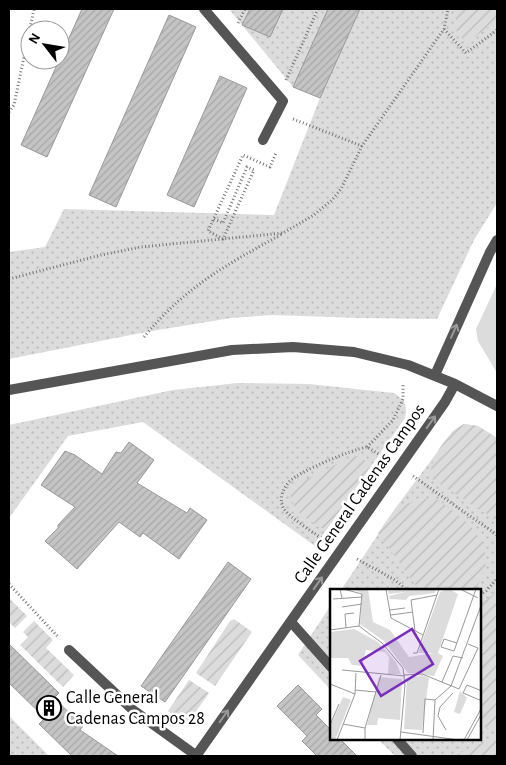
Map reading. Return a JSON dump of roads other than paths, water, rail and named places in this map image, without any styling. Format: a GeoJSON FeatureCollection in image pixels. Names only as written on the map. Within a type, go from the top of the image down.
{"type":"FeatureCollection","features":[{"type":"Feature","properties":{"kind":"street"},"geometry":{"type":"LineString","coordinates":[[204,9],[283,101],[263,140]]}},
{"type":"Feature","properties":{"kind":"street"},"geometry":{"type":"LineString","coordinates":[[434,375],[497,240]]}},
{"type":"Feature","properties":{"kind":"street"},"geometry":{"type":"LineString","coordinates":[[9,390],[232,350],[262,347],[293,347],[354,352],[401,362],[455,384],[497,406]]}},
{"type":"Feature","properties":{"kind":"street","name":"Calle General Cadenas Campos"},"geometry":{"type":"LineString","coordinates":[[70,650],[133,710],[196,756],[445,402],[455,384]]}},
{"type":"Feature","properties":{"kind":"street"},"geometry":{"type":"LineString","coordinates":[[290,622],[330,665]]}},
{"type":"Feature","properties":{"kind":"street"},"geometry":{"type":"LineString","coordinates":[[397,740],[412,756]]}},
{"type":"Feature","properties":{"kind":"place","name":"Calle General Cadenas Campos 28"},"geometry":{"type":"Point","coordinates":[49,708]}}]}
